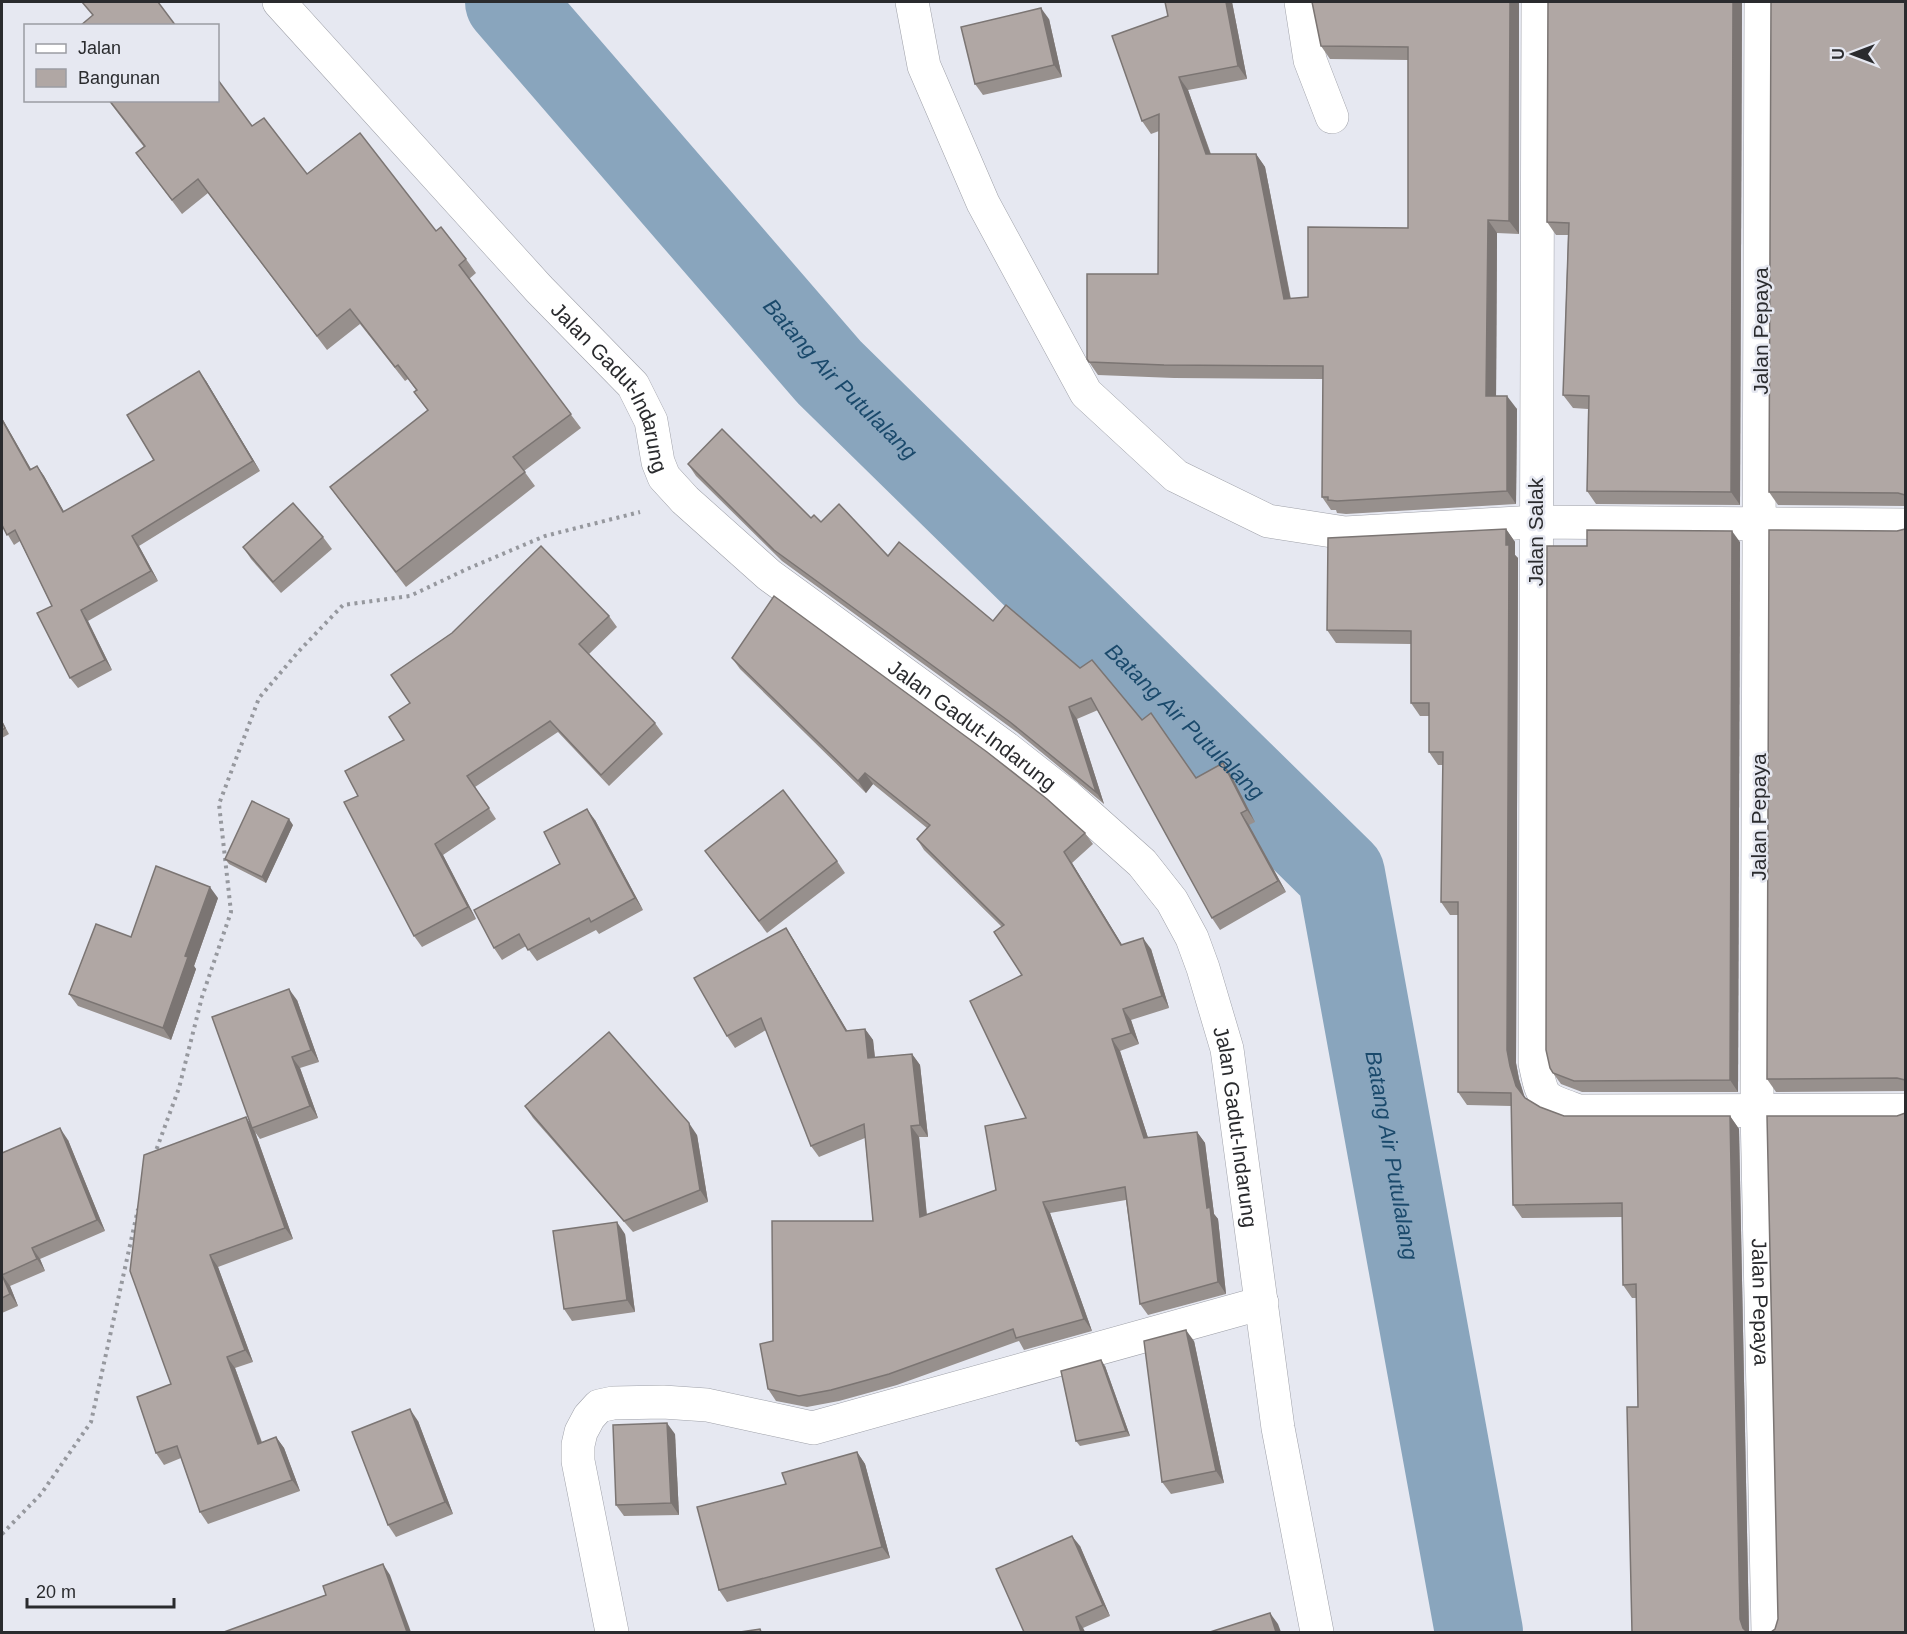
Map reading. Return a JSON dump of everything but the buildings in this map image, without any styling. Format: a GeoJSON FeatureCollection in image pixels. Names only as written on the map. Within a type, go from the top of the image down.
{"type":"FeatureCollection","features":[{"type":"Feature","properties":{"kind":"street","name":"Jalan Gadut-Indarung"},"geometry":{"type":"LineString","coordinates":[[279,2],[539,289],[633,385],[651,421],[658,462],[664,477],[685,500],[769,575],[1006,748],[1067,796],[1142,863],[1172,902],[1191,938],[1203,968],[1227,1049],[1278,1428],[1317,1632]]}},
{"type":"Feature","properties":{"kind":"street"},"geometry":{"type":"LineString","coordinates":[[912,2],[924,66],[983,204],[1086,393],[1176,476],[1268,521],[1345,533],[1535,522],[1905,525]]}},
{"type":"Feature","properties":{"kind":"street"},"geometry":{"type":"LineString","coordinates":[[1301,2],[1310,60],[1332,117]]}},
{"type":"Feature","properties":{"kind":"street","name":"Jalan Salak"},"geometry":{"type":"LineString","coordinates":[[1538,2],[1534,1063],[1541,1090],[1549,1100],[1579,1111],[1905,1110]]}},
{"type":"Feature","properties":{"kind":"street","name":"Jalan Pepaya"},"geometry":{"type":"LineString","coordinates":[[1761,2],[1757,1109],[1768,1632]]}},
{"type":"Feature","properties":{"kind":"street"},"geometry":{"type":"LineString","coordinates":[[612,1632],[578,1461],[581,1432],[589,1417],[599,1406],[613,1403],[663,1402],[707,1405],[813,1428],[1262,1303]]}},
{"type":"Feature","properties":{"kind":"path"},"geometry":{"type":"LineString","coordinates":[[152,1161],[179,1088],[202,997],[231,912],[219,804],[259,698],[299,651],[343,605],[410,596],[467,568],[545,536],[685,500]]}},
{"type":"Feature","properties":{"kind":"path"},"geometry":{"type":"LineString","coordinates":[[2,1534],[41,1494],[91,1422],[139,1205]]}},
{"type":"Feature","properties":{"kind":"waterway","name":"Batang Air Putulalang"},"geometry":{"type":"LineString","coordinates":[[509,2],[829,372],[1341,874],[1479,1632]]}}]}
